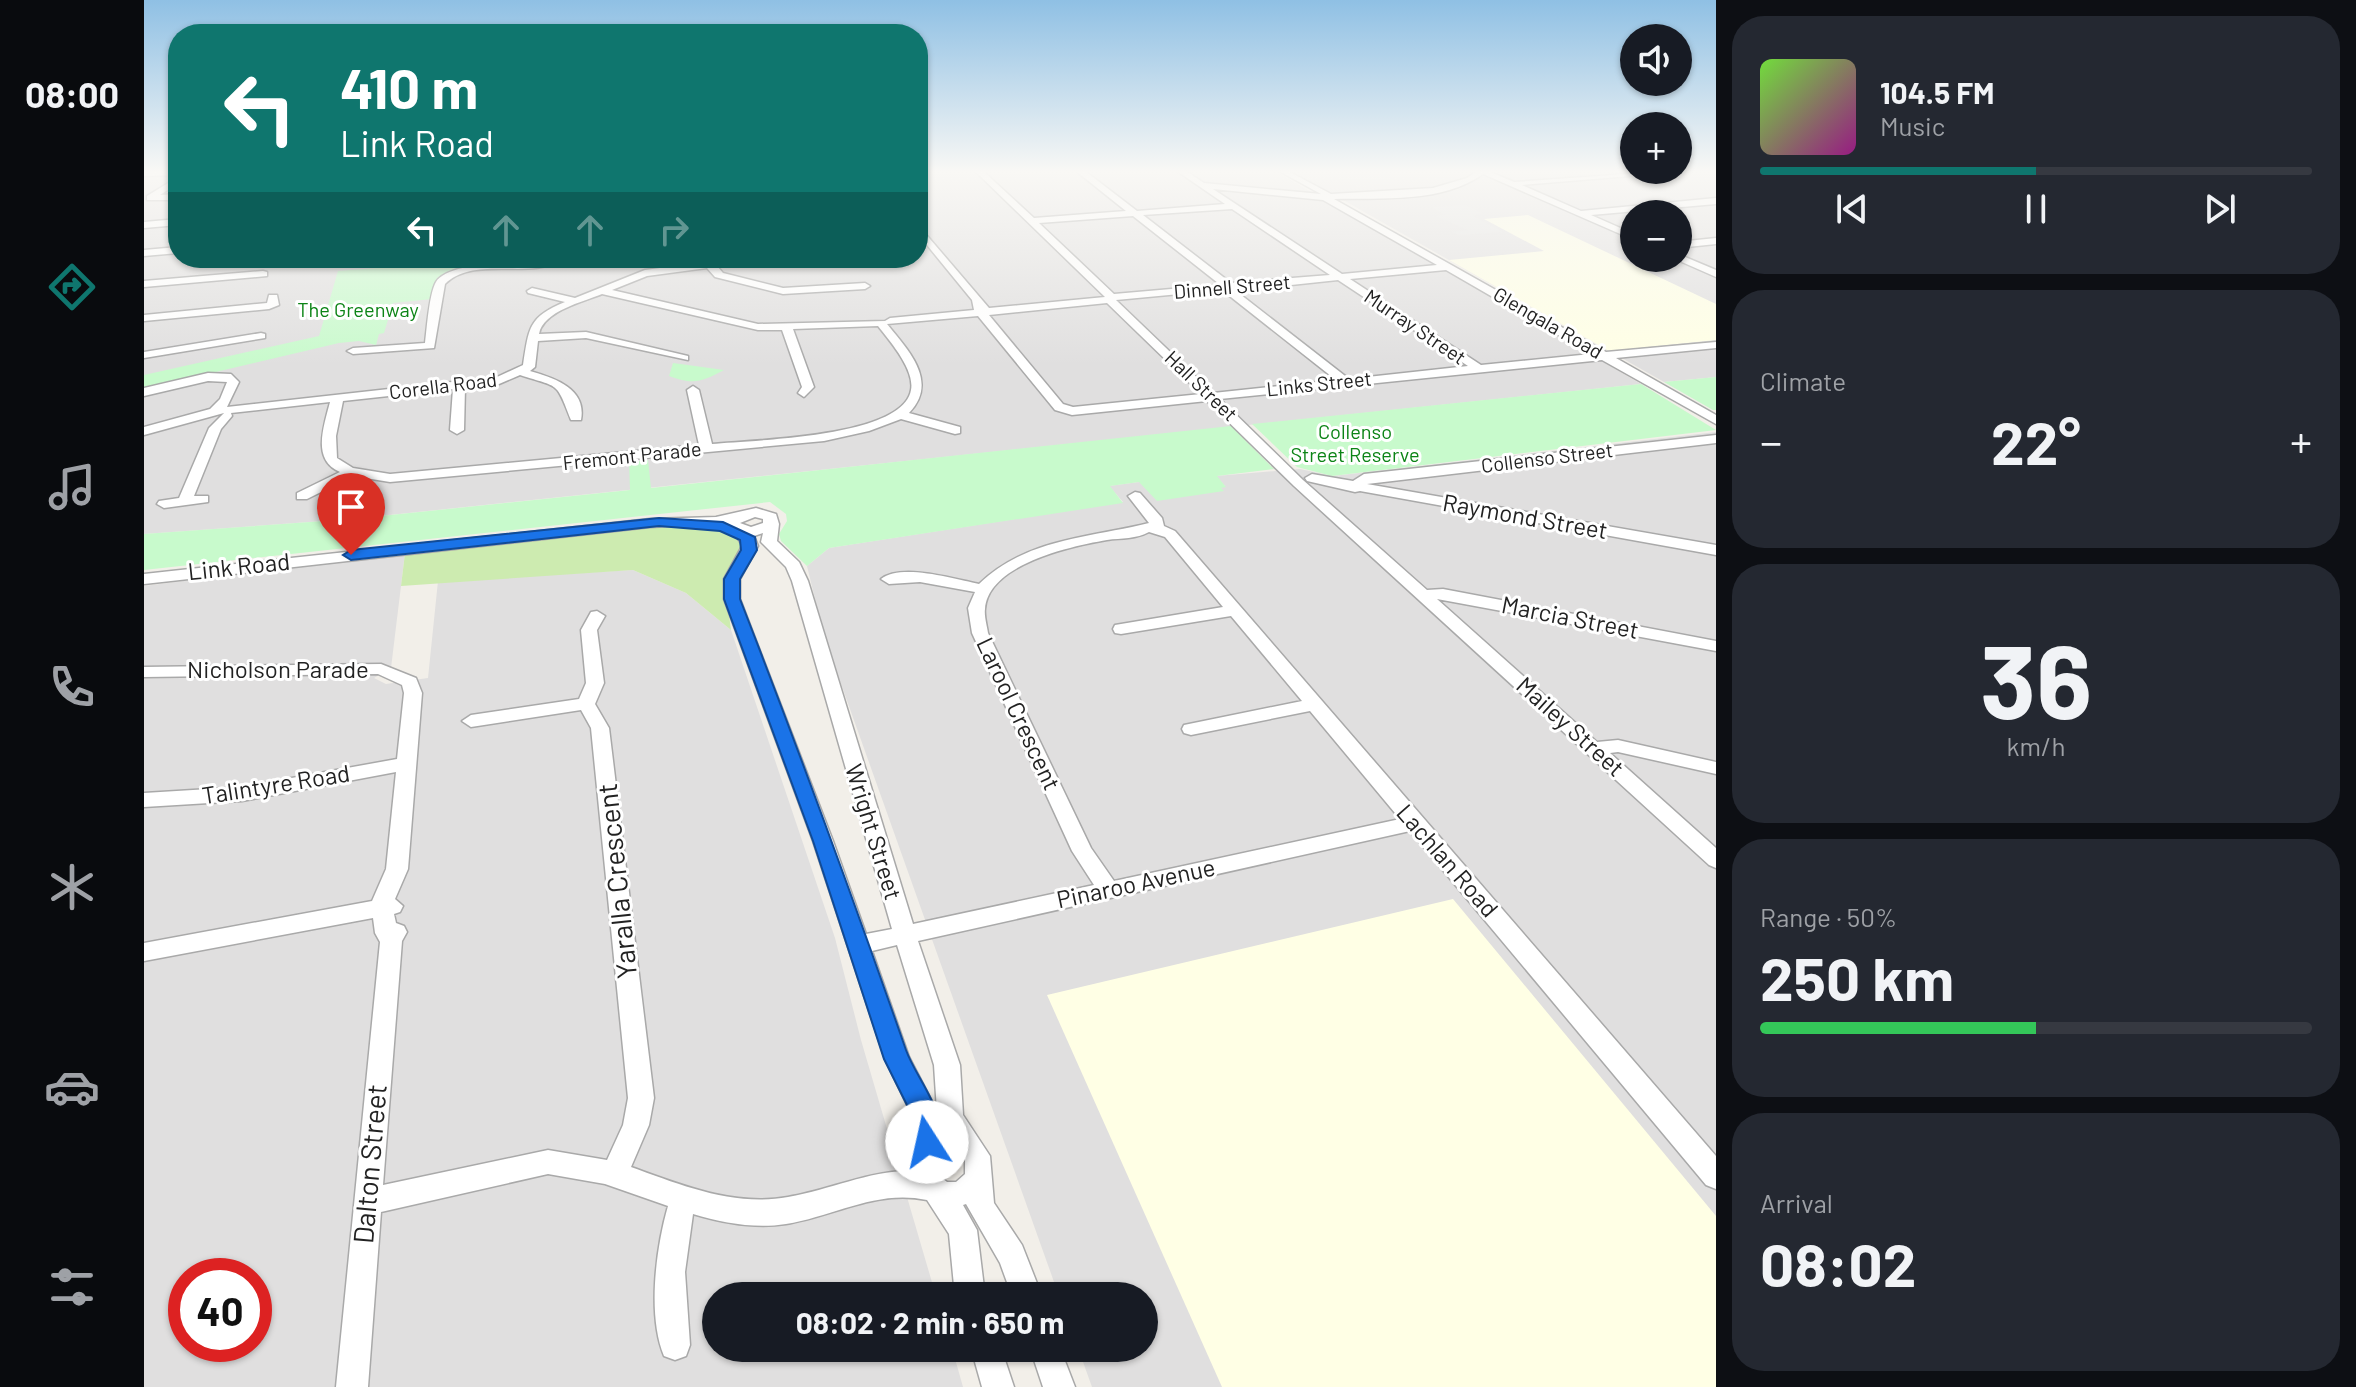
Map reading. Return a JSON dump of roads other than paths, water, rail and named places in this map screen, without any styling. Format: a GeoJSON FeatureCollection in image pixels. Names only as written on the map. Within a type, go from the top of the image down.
{"type":"FeatureCollection","features":[{"type":"Feature","properties":{"kind":"street","name":"Hall Street"},"geometry":{"type":"LineString","coordinates":[[1046,236],[1283,465],[1307,483],[1423,595]]}},
{"type":"Feature","properties":{"kind":"street"},"geometry":{"type":"LineString","coordinates":[[1162,236],[1346,382]]}},
{"type":"Feature","properties":{"kind":"street","name":"Murray Street"},"geometry":{"type":"LineString","coordinates":[[1278,236],[1478,368]]}},
{"type":"Feature","properties":{"kind":"street","name":"Glengala Road"},"geometry":{"type":"LineString","coordinates":[[1397,236],[1716,420]]}},
{"type":"Feature","properties":{"kind":"street"},"geometry":{"type":"LineString","coordinates":[[928,241],[983,311]]}},
{"type":"Feature","properties":{"kind":"street"},"geometry":{"type":"LineString","coordinates":[[1692,244],[1716,241]]}},
{"type":"Feature","properties":{"kind":"street"},"geometry":{"type":"LineString","coordinates":[[144,253],[168,251]]}},
{"type":"Feature","properties":{"kind":"street"},"geometry":{"type":"LineString","coordinates":[[1692,263],[1716,274]]}},
{"type":"Feature","properties":{"kind":"street","name":"Dinnell Street"},"geometry":{"type":"LineString","coordinates":[[602,290],[741,324],[787,329],[884,323],[908,318],[1449,266]]}},
{"type":"Feature","properties":{"kind":"street"},"geometry":{"type":"LineString","coordinates":[[353,351],[426,347],[432,344],[441,280],[446,275],[479,268]]}},
{"type":"Feature","properties":{"kind":"street","name":"Corella Road"},"geometry":{"type":"LineString","coordinates":[[144,431],[266,405],[486,383],[522,372],[532,362],[538,321],[575,301],[651,271],[680,268]]}},
{"type":"Feature","properties":{"kind":"street"},"geometry":{"type":"LineString","coordinates":[[711,268],[713,273],[722,276],[783,291],[865,286]]}},
{"type":"Feature","properties":{"kind":"street"},"geometry":{"type":"LineString","coordinates":[[144,284],[266,274]]}},
{"type":"Feature","properties":{"kind":"street"},"geometry":{"type":"LineString","coordinates":[[532,291],[575,301]]}},
{"type":"Feature","properties":{"kind":"street"},"geometry":{"type":"LineString","coordinates":[[144,318],[271,306]]}},
{"type":"Feature","properties":{"kind":"street","name":"Links Street"},"geometry":{"type":"LineString","coordinates":[[983,311],[1065,409],[1716,345]]}},
{"type":"Feature","properties":{"kind":"street"},"geometry":{"type":"LineString","coordinates":[[884,323],[918,383],[912,402],[899,414]]}},
{"type":"Feature","properties":{"kind":"street"},"geometry":{"type":"LineString","coordinates":[[787,329],[808,387],[804,393]]}},
{"type":"Feature","properties":{"kind":"street"},"geometry":{"type":"LineString","coordinates":[[534,338],[586,335],[684,358]]}},
{"type":"Feature","properties":{"kind":"street"},"geometry":{"type":"LineString","coordinates":[[144,355],[261,337]]}},
{"type":"Feature","properties":{"kind":"street"},"geometry":{"type":"LineString","coordinates":[[522,372],[568,389],[574,396],[576,417]]}},
{"type":"Feature","properties":{"kind":"street"},"geometry":{"type":"LineString","coordinates":[[144,392],[222,376],[233,380],[185,501]]}},
{"type":"Feature","properties":{"kind":"street"},"geometry":{"type":"LineString","coordinates":[[457,430],[459,386]]}},
{"type":"Feature","properties":{"kind":"street"},"geometry":{"type":"LineString","coordinates":[[693,390],[707,449]]}},
{"type":"Feature","properties":{"kind":"street"},"geometry":{"type":"LineString","coordinates":[[337,398],[326,448],[335,463],[351,472]]}},
{"type":"Feature","properties":{"kind":"street"},"geometry":{"type":"LineString","coordinates":[[899,414],[955,430]]}},
{"type":"Feature","properties":{"kind":"street","name":"Fremont Parade"},"geometry":{"type":"LineString","coordinates":[[351,472],[390,478],[422,478],[707,449],[845,434],[899,414]]}},
{"type":"Feature","properties":{"kind":"street","name":"Collenso Street"},"geometry":{"type":"LineString","coordinates":[[1359,488],[1366,481],[1377,478],[1716,439]]}},
{"type":"Feature","properties":{"kind":"street"},"geometry":{"type":"LineString","coordinates":[[302,496],[351,472]]}},
{"type":"Feature","properties":{"kind":"street","name":"Raymond Street"},"geometry":{"type":"LineString","coordinates":[[1307,483],[1335,484],[1716,550]]}},
{"type":"Feature","properties":{"kind":"street","name":"Lachlan Road"},"geometry":{"type":"LineString","coordinates":[[1134,495],[1155,526],[1177,546],[1716,1176]]}},
{"type":"Feature","properties":{"kind":"street"},"geometry":{"type":"LineString","coordinates":[[164,504],[203,499]]}},
{"type":"Feature","properties":{"kind":"street","name":"Link Road"},"geometry":{"type":"LineString","coordinates":[[144,579],[635,524],[693,522],[739,525],[766,514],[772,524]]}},
{"type":"Feature","properties":{"kind":"street","name":"Wright Street"},"geometry":{"type":"LineString","coordinates":[[772,524],[769,542],[791,563],[800,581],[904,935],[946,1062],[950,1118],[968,1145]]}},
{"type":"Feature","properties":{"kind":"street","name":"Wright Street"},"geometry":{"type":"LineString","coordinates":[[739,525],[750,546],[732,579],[732,599],[897,1059],[924,1112],[927,1131],[924,1156]]}},
{"type":"Feature","properties":{"kind":"street"},"geometry":{"type":"LineString","coordinates":[[889,579],[920,577],[982,589],[1006,567],[1026,558],[1155,526]]}},
{"type":"Feature","properties":{"kind":"street","name":"Larool Crescent"},"geometry":{"type":"LineString","coordinates":[[982,589],[975,602],[977,625],[1101,892]]}},
{"type":"Feature","properties":{"kind":"street","name":"Marcia Street"},"geometry":{"type":"LineString","coordinates":[[1423,595],[1443,594],[1716,646]]}},
{"type":"Feature","properties":{"kind":"street","name":"Mailey Street"},"geometry":{"type":"LineString","coordinates":[[1423,595],[1716,860]]}},
{"type":"Feature","properties":{"kind":"street"},"geometry":{"type":"LineString","coordinates":[[1121,629],[1232,611]]}},
{"type":"Feature","properties":{"kind":"street"},"geometry":{"type":"LineString","coordinates":[[471,721],[586,704],[595,683],[589,630],[597,616]]}},
{"type":"Feature","properties":{"kind":"street","name":"Nicholson Parade"},"geometry":{"type":"LineString","coordinates":[[144,672],[381,669],[410,682]]}},
{"type":"Feature","properties":{"kind":"street","name":"Dalton Street"},"geometry":{"type":"LineString","coordinates":[[352,1387],[391,941],[398,929],[386,906],[401,889],[397,869],[413,693],[410,682]]}},
{"type":"Feature","properties":{"kind":"street","name":"Yaralla Crescent"},"geometry":{"type":"LineString","coordinates":[[586,704],[600,728],[641,1098],[636,1125],[615,1172]]}},
{"type":"Feature","properties":{"kind":"street"},"geometry":{"type":"LineString","coordinates":[[1191,729],[1313,705]]}},
{"type":"Feature","properties":{"kind":"street"},"geometry":{"type":"LineString","coordinates":[[1593,748],[1618,746],[1716,768]]}},
{"type":"Feature","properties":{"kind":"street","name":"Talintyre Road"},"geometry":{"type":"LineString","coordinates":[[144,800],[242,794],[407,764]]}},
{"type":"Feature","properties":{"kind":"street","name":"Pinaroo Avenue"},"geometry":{"type":"LineString","coordinates":[[858,945],[1414,823]]}},
{"type":"Feature","properties":{"kind":"street"},"geometry":{"type":"LineString","coordinates":[[144,952],[386,906]]}},
{"type":"Feature","properties":{"kind":"street"},"geometry":{"type":"LineString","coordinates":[[873,1186],[924,1156],[940,1142],[954,1140],[968,1145],[977,1154],[980,1206],[1012,1255],[1022,1282]]}},
{"type":"Feature","properties":{"kind":"street"},"geometry":{"type":"LineString","coordinates":[[924,1156],[923,1175],[963,1230],[969,1282]]}},
{"type":"Feature","properties":{"kind":"street"},"geometry":{"type":"LineString","coordinates":[[366,1202],[548,1162],[575,1163],[615,1172],[683,1200],[725,1210],[770,1213],[873,1186],[917,1183],[936,1190],[964,1191],[974,1184],[980,1173]]}},
{"type":"Feature","properties":{"kind":"street"},"geometry":{"type":"LineString","coordinates":[[675,1345],[668,1283],[669,1253],[683,1200]]}},
{"type":"Feature","properties":{"kind":"street"},"geometry":{"type":"LineString","coordinates":[[990,1362],[998,1387]]}},
{"type":"Feature","properties":{"kind":"street"},"geometry":{"type":"LineString","coordinates":[[1050,1362],[1059,1387]]}},
{"type":"Feature","properties":{"kind":"park label","name":"The Greenway"},"geometry":{"type":"Point","coordinates":[358,310]}},
{"type":"Feature","properties":{"kind":"park label","name":"Collenso Street Reserve"},"geometry":{"type":"Point","coordinates":[1355,444]}}]}
